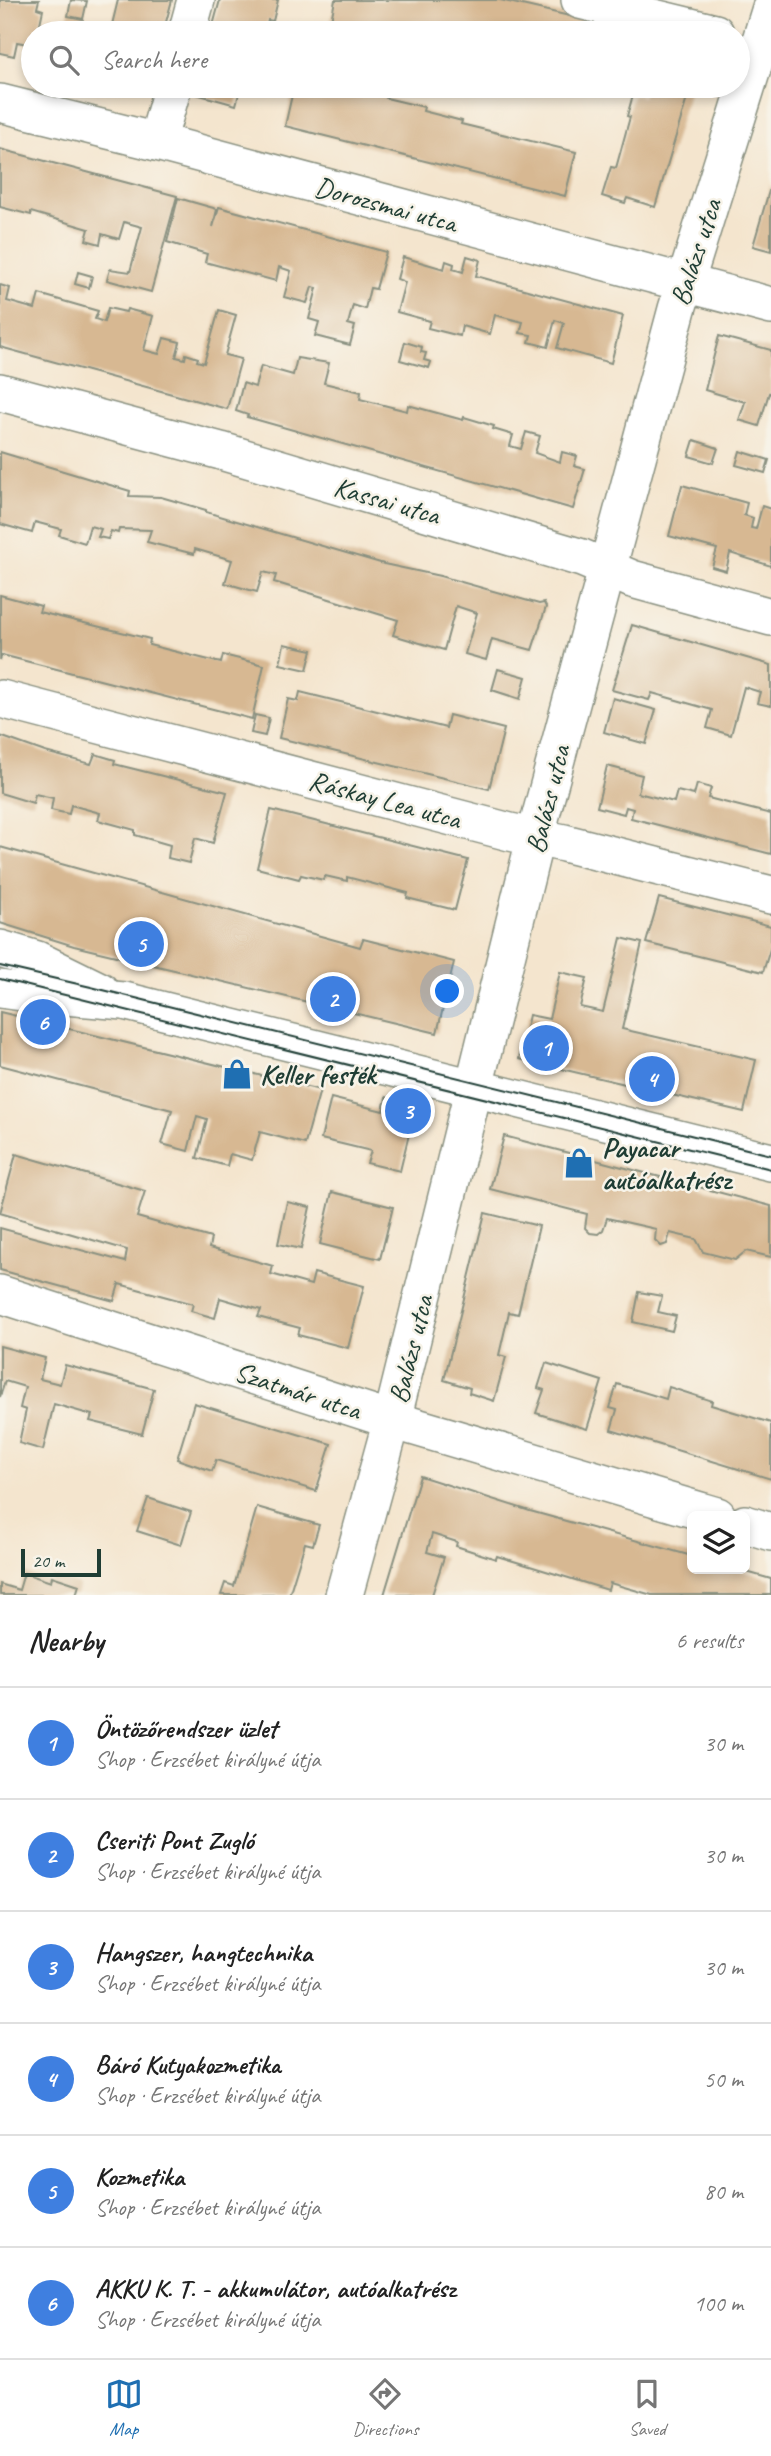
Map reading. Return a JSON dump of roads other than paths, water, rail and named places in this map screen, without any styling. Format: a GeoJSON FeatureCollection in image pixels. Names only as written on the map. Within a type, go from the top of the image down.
{"type":"FeatureCollection","features":[{"type":"Feature","properties":{"kind":"street"},"geometry":{"type":"LineString","coordinates":[[190,21],[196,0]]}},
{"type":"Feature","properties":{"kind":"street"},"geometry":{"type":"LineString","coordinates":[[580,0],[666,21]]}},
{"type":"Feature","properties":{"kind":"street","name":"Balázs utca"},"geometry":{"type":"LineString","coordinates":[[750,67],[760,34]]}},
{"type":"Feature","properties":{"kind":"street"},"geometry":{"type":"LineString","coordinates":[[157,142],[170,98]]}},
{"type":"Feature","properties":{"kind":"street","name":"Balázs utca"},"geometry":{"type":"LineString","coordinates":[[344,1595],[392,1420],[607,568],[684,284],[741,98]]}},
{"type":"Feature","properties":{"kind":"street","name":"Dorozsmai utca"},"geometry":{"type":"LineString","coordinates":[[0,103],[157,142],[771,306]]}},
{"type":"Feature","properties":{"kind":"street","name":"Kassai utca"},"geometry":{"type":"LineString","coordinates":[[0,392],[221,451],[555,550],[632,579],[771,617]]}},
{"type":"Feature","properties":{"kind":"street","name":"Ráskay Lea utca"},"geometry":{"type":"LineString","coordinates":[[1,699],[510,832],[771,895]]}},
{"type":"Feature","properties":{"kind":"street"},"geometry":{"type":"LineString","coordinates":[[0,949],[37,960],[124,1001]]}},
{"type":"Feature","properties":{"kind":"street"},"geometry":{"type":"LineString","coordinates":[[0,973],[124,1001],[771,1162]]}},
{"type":"Feature","properties":{"kind":"street"},"geometry":{"type":"LineString","coordinates":[[0,989],[124,1001]]}},
{"type":"Feature","properties":{"kind":"street","name":"Szatmár utca"},"geometry":{"type":"LineString","coordinates":[[0,1294],[392,1420],[700,1511]]}},
{"type":"Feature","properties":{"kind":"street"},"geometry":{"type":"LineString","coordinates":[[750,1526],[771,1532]]}},
{"type":"Feature","properties":{"kind":"tram line"},"geometry":{"type":"LineString","coordinates":[[0,966],[771,1155]]}},
{"type":"Feature","properties":{"kind":"tram line"},"geometry":{"type":"LineString","coordinates":[[0,979],[771,1169]]}},
{"type":"Feature","properties":{"kind":"place","name":"Kozmetika"},"geometry":{"type":"Point","coordinates":[141,944]}},
{"type":"Feature","properties":{"kind":"place","name":"Cseriti Pont Zugló"},"geometry":{"type":"Point","coordinates":[333,999]}},
{"type":"Feature","properties":{"kind":"place","name":"AKKU K. T. - akkumulátor, autóalkatrész"},"geometry":{"type":"Point","coordinates":[43,1022]}},
{"type":"Feature","properties":{"kind":"place","name":"Öntözőrendszer üzlet"},"geometry":{"type":"Point","coordinates":[546,1048]}},
{"type":"Feature","properties":{"kind":"place","name":"Keller festék"},"geometry":{"type":"Point","coordinates":[237,1074]}},
{"type":"Feature","properties":{"kind":"place","name":"Báró Kutyakozmetika"},"geometry":{"type":"Point","coordinates":[652,1079]}},
{"type":"Feature","properties":{"kind":"place","name":"Hangszer, hangtechnika"},"geometry":{"type":"Point","coordinates":[408,1111]}},
{"type":"Feature","properties":{"kind":"place","name":"Payacar autóalkatrész"},"geometry":{"type":"Point","coordinates":[579,1163]}}]}
